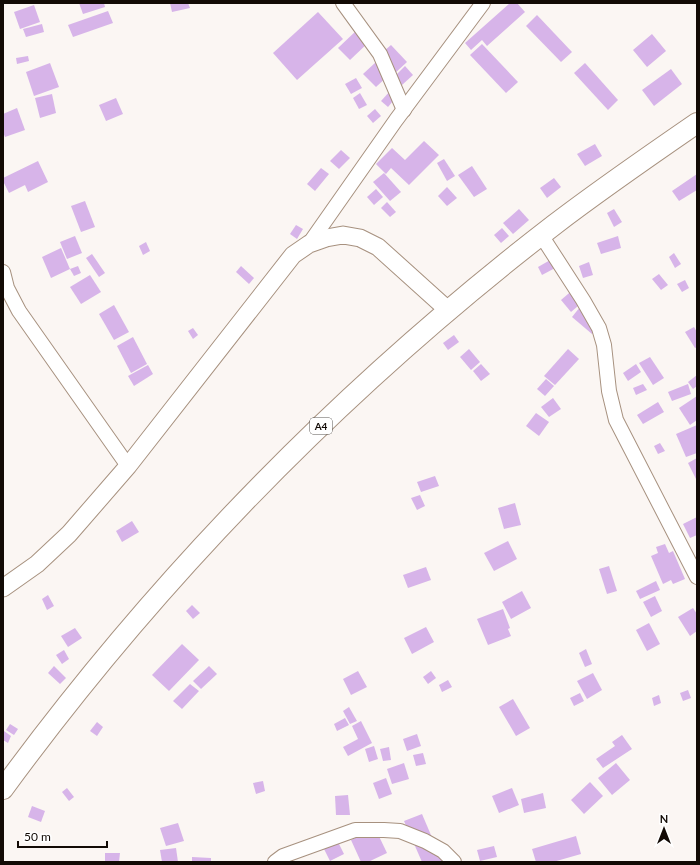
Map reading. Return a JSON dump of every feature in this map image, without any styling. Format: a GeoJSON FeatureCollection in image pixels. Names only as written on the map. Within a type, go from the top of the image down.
{"type":"FeatureCollection","features":[{"type":"Feature","properties":{"kind":"highway","name":"A4"},"geometry":{"type":"LineString","coordinates":[[3,790],[48,730],[100,665],[187,563],[235,511],[340,408],[449,310],[541,235],[627,171],[697,123]]}},
{"type":"Feature","properties":{"kind":"main road"},"geometry":{"type":"LineString","coordinates":[[3,588],[37,564],[69,534],[128,466],[293,255],[309,244],[326,238],[343,235],[360,238],[378,247],[449,310]]}},
{"type":"Feature","properties":{"kind":"street"},"geometry":{"type":"LineString","coordinates":[[344,3],[380,54],[404,110]]}},
{"type":"Feature","properties":{"kind":"street"},"geometry":{"type":"LineString","coordinates":[[309,244],[404,110],[483,3]]}},
{"type":"Feature","properties":{"kind":"street"},"geometry":{"type":"LineString","coordinates":[[541,235],[583,300],[598,328],[604,345],[609,391],[616,420],[695,568]]}},
{"type":"Feature","properties":{"kind":"street"},"geometry":{"type":"LineString","coordinates":[[3,272],[7,288],[18,311],[128,466]]}},
{"type":"Feature","properties":{"kind":"street"},"geometry":{"type":"LineString","coordinates":[[275,862],[283,856],[355,830],[400,831],[425,841],[443,851],[454,862]]}},
{"type":"Feature","properties":{"kind":"building"},"geometry":{"type":"Polygon","coordinates":[[[79,3],[104,3],[105,7],[83,14],[79,3]]]}},
{"type":"Feature","properties":{"kind":"building"},"geometry":{"type":"Polygon","coordinates":[[[170,3],[188,3],[190,8],[172,12],[170,3]]]}},
{"type":"Feature","properties":{"kind":"building"},"geometry":{"type":"Polygon","coordinates":[[[510,3],[517,3],[525,12],[487,46],[482,40],[471,50],[465,43],[510,3]]]}},
{"type":"Feature","properties":{"kind":"building"},"geometry":{"type":"Polygon","coordinates":[[[34,5],[40,22],[20,29],[14,12],[34,5]]]}},
{"type":"Feature","properties":{"kind":"building"},"geometry":{"type":"Polygon","coordinates":[[[108,11],[113,23],[73,37],[68,25],[108,11]]]}},
{"type":"Feature","properties":{"kind":"building"},"geometry":{"type":"Polygon","coordinates":[[[318,12],[343,39],[297,80],[273,53],[318,12]]]}},
{"type":"Feature","properties":{"kind":"building"},"geometry":{"type":"Polygon","coordinates":[[[537,15],[572,52],[561,62],[526,26],[537,15]]]}},
{"type":"Feature","properties":{"kind":"building"},"geometry":{"type":"Polygon","coordinates":[[[42,24],[44,32],[26,37],[23,29],[42,24]]]}},
{"type":"Feature","properties":{"kind":"building"},"geometry":{"type":"Polygon","coordinates":[[[358,29],[370,41],[350,60],[338,48],[358,29]]]}},
{"type":"Feature","properties":{"kind":"building"},"geometry":{"type":"Polygon","coordinates":[[[652,34],[666,51],[647,67],[633,50],[652,34]]]}},
{"type":"Feature","properties":{"kind":"building"},"geometry":{"type":"Polygon","coordinates":[[[482,44],[518,82],[506,93],[470,55],[482,44]]]}},
{"type":"Feature","properties":{"kind":"building"},"geometry":{"type":"Polygon","coordinates":[[[391,45],[407,62],[393,75],[377,57],[391,45]]]}},
{"type":"Feature","properties":{"kind":"building"},"geometry":{"type":"Polygon","coordinates":[[[28,56],[29,61],[17,64],[16,58],[28,56]]]}},
{"type":"Feature","properties":{"kind":"building"},"geometry":{"type":"Polygon","coordinates":[[[376,62],[389,75],[376,87],[363,74],[376,62]]]}},
{"type":"Feature","properties":{"kind":"building"},"geometry":{"type":"Polygon","coordinates":[[[50,63],[59,87],[34,96],[26,72],[50,63]]]}},
{"type":"Feature","properties":{"kind":"building"},"geometry":{"type":"Polygon","coordinates":[[[585,63],[618,100],[608,110],[574,73],[585,63]]]}},
{"type":"Feature","properties":{"kind":"building"},"geometry":{"type":"Polygon","coordinates":[[[405,66],[413,75],[402,85],[395,76],[405,66]]]}},
{"type":"Feature","properties":{"kind":"building"},"geometry":{"type":"Polygon","coordinates":[[[671,69],[682,84],[654,106],[642,90],[671,69]]]}},
{"type":"Feature","properties":{"kind":"building"},"geometry":{"type":"Polygon","coordinates":[[[356,78],[362,88],[351,94],[345,84],[356,78]]]}},
{"type":"Feature","properties":{"kind":"building"},"geometry":{"type":"Polygon","coordinates":[[[391,90],[398,95],[388,107],[381,101],[391,90]]]}},
{"type":"Feature","properties":{"kind":"building"},"geometry":{"type":"Polygon","coordinates":[[[360,93],[367,105],[359,109],[353,98],[360,93]]]}},
{"type":"Feature","properties":{"kind":"building"},"geometry":{"type":"Polygon","coordinates":[[[52,94],[56,113],[40,118],[35,98],[52,94]]]}},
{"type":"Feature","properties":{"kind":"building"},"geometry":{"type":"Polygon","coordinates":[[[116,98],[123,114],[106,121],[99,105],[116,98]]]}},
{"type":"Feature","properties":{"kind":"building"},"geometry":{"type":"Polygon","coordinates":[[[17,108],[25,130],[5,137],[3,132],[3,114],[17,108]]]}},
{"type":"Feature","properties":{"kind":"building"},"geometry":{"type":"Polygon","coordinates":[[[375,109],[381,116],[373,123],[367,116],[375,109]]]}},
{"type":"Feature","properties":{"kind":"building"},"geometry":{"type":"Polygon","coordinates":[[[424,141],[439,155],[409,185],[391,168],[386,174],[376,164],[392,148],[405,160],[424,141]]]}},
{"type":"Feature","properties":{"kind":"building"},"geometry":{"type":"Polygon","coordinates":[[[595,144],[602,156],[585,166],[577,154],[595,144]]]}},
{"type":"Feature","properties":{"kind":"building"},"geometry":{"type":"Polygon","coordinates":[[[341,150],[350,158],[339,169],[330,161],[341,150]]]}},
{"type":"Feature","properties":{"kind":"building"},"geometry":{"type":"Polygon","coordinates":[[[444,159],[455,176],[447,181],[437,163],[444,159]]]}},
{"type":"Feature","properties":{"kind":"building"},"geometry":{"type":"Polygon","coordinates":[[[38,161],[48,182],[28,192],[25,185],[9,193],[3,178],[38,161]]]}},
{"type":"Feature","properties":{"kind":"building"},"geometry":{"type":"Polygon","coordinates":[[[472,166],[487,189],[474,197],[458,175],[472,166]]]}},
{"type":"Feature","properties":{"kind":"building"},"geometry":{"type":"Polygon","coordinates":[[[321,168],[329,174],[315,191],[307,184],[321,168]]]}},
{"type":"Feature","properties":{"kind":"building"},"geometry":{"type":"Polygon","coordinates":[[[384,173],[401,192],[390,201],[373,182],[384,173]]]}},
{"type":"Feature","properties":{"kind":"building"},"geometry":{"type":"Polygon","coordinates":[[[697,174],[697,190],[679,201],[672,191],[697,174]]]}},
{"type":"Feature","properties":{"kind":"building"},"geometry":{"type":"Polygon","coordinates":[[[554,178],[561,187],[547,198],[540,188],[554,178]]]}},
{"type":"Feature","properties":{"kind":"building"},"geometry":{"type":"Polygon","coordinates":[[[447,187],[457,198],[447,206],[438,196],[447,187]]]}},
{"type":"Feature","properties":{"kind":"building"},"geometry":{"type":"Polygon","coordinates":[[[376,189],[383,197],[374,205],[367,197],[376,189]]]}},
{"type":"Feature","properties":{"kind":"building"},"geometry":{"type":"Polygon","coordinates":[[[85,201],[95,227],[81,232],[71,206],[85,201]]]}},
{"type":"Feature","properties":{"kind":"building"},"geometry":{"type":"Polygon","coordinates":[[[387,202],[396,212],[390,217],[381,208],[387,202]]]}},
{"type":"Feature","properties":{"kind":"building"},"geometry":{"type":"Polygon","coordinates":[[[519,209],[529,220],[513,234],[503,223],[519,209]]]}},
{"type":"Feature","properties":{"kind":"building"},"geometry":{"type":"Polygon","coordinates":[[[614,209],[622,222],[614,227],[607,213],[614,209]]]}},
{"type":"Feature","properties":{"kind":"building"},"geometry":{"type":"Polygon","coordinates":[[[296,225],[303,229],[297,239],[290,234],[296,225]]]}},
{"type":"Feature","properties":{"kind":"building"},"geometry":{"type":"Polygon","coordinates":[[[502,228],[509,236],[501,243],[494,235],[502,228]]]}},
{"type":"Feature","properties":{"kind":"building"},"geometry":{"type":"Polygon","coordinates":[[[75,236],[82,253],[67,259],[60,242],[75,236]]]}},
{"type":"Feature","properties":{"kind":"building"},"geometry":{"type":"Polygon","coordinates":[[[618,236],[621,248],[601,254],[597,243],[618,236]]]}},
{"type":"Feature","properties":{"kind":"building"},"geometry":{"type":"Polygon","coordinates":[[[146,242],[150,251],[143,255],[139,246],[146,242]]]}},
{"type":"Feature","properties":{"kind":"building"},"geometry":{"type":"Polygon","coordinates":[[[61,248],[70,269],[51,278],[42,257],[61,248]]]}},
{"type":"Feature","properties":{"kind":"building"},"geometry":{"type":"Polygon","coordinates":[[[674,253],[681,264],[675,268],[669,257],[674,253]]]}},
{"type":"Feature","properties":{"kind":"building"},"geometry":{"type":"Polygon","coordinates":[[[92,254],[105,273],[99,277],[86,258],[92,254]]]}},
{"type":"Feature","properties":{"kind":"building"},"geometry":{"type":"Polygon","coordinates":[[[552,259],[557,267],[542,275],[538,267],[552,259]]]}},
{"type":"Feature","properties":{"kind":"building"},"geometry":{"type":"Polygon","coordinates":[[[589,262],[593,275],[583,278],[579,266],[589,262]]]}},
{"type":"Feature","properties":{"kind":"building"},"geometry":{"type":"Polygon","coordinates":[[[78,266],[81,273],[74,276],[70,269],[78,266]]]}},
{"type":"Feature","properties":{"kind":"building"},"geometry":{"type":"Polygon","coordinates":[[[241,266],[254,278],[249,284],[236,272],[241,266]]]}},
{"type":"Feature","properties":{"kind":"building"},"geometry":{"type":"Polygon","coordinates":[[[659,274],[668,285],[661,290],[652,279],[659,274]]]}},
{"type":"Feature","properties":{"kind":"building"},"geometry":{"type":"Polygon","coordinates":[[[90,275],[101,292],[81,304],[70,287],[90,275]]]}},
{"type":"Feature","properties":{"kind":"building"},"geometry":{"type":"Polygon","coordinates":[[[685,280],[689,288],[682,292],[677,284],[685,280]]]}},
{"type":"Feature","properties":{"kind":"building"},"geometry":{"type":"Polygon","coordinates":[[[575,288],[585,300],[571,312],[561,300],[575,288]]]}},
{"type":"Feature","properties":{"kind":"building"},"geometry":{"type":"Polygon","coordinates":[[[114,305],[129,332],[114,340],[99,314],[114,305]]]}},
{"type":"Feature","properties":{"kind":"building"},"geometry":{"type":"Polygon","coordinates":[[[580,307],[600,324],[592,334],[572,317],[580,307]]]}},
{"type":"Feature","properties":{"kind":"building"},"geometry":{"type":"Polygon","coordinates":[[[694,327],[697,332],[697,347],[695,348],[685,332],[694,327]]]}},
{"type":"Feature","properties":{"kind":"building"},"geometry":{"type":"Polygon","coordinates":[[[193,328],[198,335],[193,339],[188,331],[193,328]]]}},
{"type":"Feature","properties":{"kind":"building"},"geometry":{"type":"Polygon","coordinates":[[[454,335],[459,342],[448,350],[443,343],[454,335]]]}},
{"type":"Feature","properties":{"kind":"building"},"geometry":{"type":"Polygon","coordinates":[[[133,337],[147,364],[131,373],[117,346],[133,337]]]}},
{"type":"Feature","properties":{"kind":"building"},"geometry":{"type":"Polygon","coordinates":[[[469,349],[480,362],[471,370],[460,357],[469,349]]]}},
{"type":"Feature","properties":{"kind":"building"},"geometry":{"type":"Polygon","coordinates":[[[568,349],[579,359],[555,385],[544,376],[568,349]]]}},
{"type":"Feature","properties":{"kind":"building"},"geometry":{"type":"Polygon","coordinates":[[[650,357],[664,378],[653,385],[639,363],[650,357]]]}},
{"type":"Feature","properties":{"kind":"building"},"geometry":{"type":"Polygon","coordinates":[[[481,364],[490,374],[481,381],[473,371],[481,364]]]}},
{"type":"Feature","properties":{"kind":"building"},"geometry":{"type":"Polygon","coordinates":[[[636,364],[641,372],[628,381],[623,373],[636,364]]]}},
{"type":"Feature","properties":{"kind":"building"},"geometry":{"type":"Polygon","coordinates":[[[148,365],[153,374],[134,386],[128,376],[148,365]]]}},
{"type":"Feature","properties":{"kind":"building"},"geometry":{"type":"Polygon","coordinates":[[[697,375],[697,386],[693,389],[688,382],[697,375]]]}},
{"type":"Feature","properties":{"kind":"building"},"geometry":{"type":"Polygon","coordinates":[[[546,379],[554,386],[545,396],[537,389],[546,379]]]}},
{"type":"Feature","properties":{"kind":"building"},"geometry":{"type":"Polygon","coordinates":[[[643,384],[647,390],[636,395],[633,388],[643,384]]]}},
{"type":"Feature","properties":{"kind":"building"},"geometry":{"type":"Polygon","coordinates":[[[688,384],[691,394],[672,401],[668,392],[688,384]]]}},
{"type":"Feature","properties":{"kind":"building"},"geometry":{"type":"Polygon","coordinates":[[[697,396],[697,420],[690,425],[679,408],[697,396]]]}},
{"type":"Feature","properties":{"kind":"building"},"geometry":{"type":"Polygon","coordinates":[[[553,398],[561,409],[549,417],[541,407],[553,398]]]}},
{"type":"Feature","properties":{"kind":"building"},"geometry":{"type":"Polygon","coordinates":[[[658,402],[664,412],[643,424],[637,415],[658,402]]]}},
{"type":"Feature","properties":{"kind":"building"},"geometry":{"type":"Polygon","coordinates":[[[536,413],[549,422],[539,436],[526,426],[536,413]]]}},
{"type":"Feature","properties":{"kind":"building"},"geometry":{"type":"Polygon","coordinates":[[[697,425],[697,453],[686,457],[676,434],[697,425]]]}},
{"type":"Feature","properties":{"kind":"building"},"geometry":{"type":"Polygon","coordinates":[[[660,443],[665,451],[658,454],[654,446],[660,443]]]}},
{"type":"Feature","properties":{"kind":"building"},"geometry":{"type":"Polygon","coordinates":[[[697,458],[697,481],[688,463],[697,458]]]}},
{"type":"Feature","properties":{"kind":"building"},"geometry":{"type":"Polygon","coordinates":[[[435,476],[439,486],[421,492],[417,482],[435,476]]]}},
{"type":"Feature","properties":{"kind":"building"},"geometry":{"type":"Polygon","coordinates":[[[420,495],[425,506],[417,510],[411,498],[420,495]]]}},
{"type":"Feature","properties":{"kind":"building"},"geometry":{"type":"Polygon","coordinates":[[[515,503],[521,525],[504,529],[498,508],[515,503]]]}},
{"type":"Feature","properties":{"kind":"building"},"geometry":{"type":"Polygon","coordinates":[[[697,517],[697,535],[690,538],[683,524],[697,517]]]}},
{"type":"Feature","properties":{"kind":"building"},"geometry":{"type":"Polygon","coordinates":[[[132,521],[139,532],[122,542],[116,531],[132,521]]]}},
{"type":"Feature","properties":{"kind":"building"},"geometry":{"type":"Polygon","coordinates":[[[508,541],[517,559],[494,571],[484,553],[508,541]]]}},
{"type":"Feature","properties":{"kind":"building"},"geometry":{"type":"Polygon","coordinates":[[[665,544],[669,553],[673,551],[685,579],[673,584],[671,580],[663,584],[651,556],[658,553],[656,547],[665,544]]]}},
{"type":"Feature","properties":{"kind":"building"},"geometry":{"type":"Polygon","coordinates":[[[609,566],[617,591],[607,594],[599,569],[609,566]]]}},
{"type":"Feature","properties":{"kind":"building"},"geometry":{"type":"Polygon","coordinates":[[[426,567],[431,580],[408,588],[403,575],[426,567]]]}},
{"type":"Feature","properties":{"kind":"building"},"geometry":{"type":"Polygon","coordinates":[[[656,581],[660,590],[640,599],[636,591],[656,581]]]}},
{"type":"Feature","properties":{"kind":"building"},"geometry":{"type":"Polygon","coordinates":[[[522,591],[531,608],[511,619],[502,602],[522,591]]]}},
{"type":"Feature","properties":{"kind":"building"},"geometry":{"type":"Polygon","coordinates":[[[48,595],[54,606],[47,610],[42,599],[48,595]]]}},
{"type":"Feature","properties":{"kind":"building"},"geometry":{"type":"Polygon","coordinates":[[[655,596],[662,611],[651,617],[643,602],[655,596]]]}},
{"type":"Feature","properties":{"kind":"building"},"geometry":{"type":"Polygon","coordinates":[[[192,605],[200,613],[193,619],[186,611],[192,605]]]}},
{"type":"Feature","properties":{"kind":"building"},"geometry":{"type":"Polygon","coordinates":[[[693,608],[697,614],[697,631],[690,636],[678,617],[693,608]]]}},
{"type":"Feature","properties":{"kind":"building"},"geometry":{"type":"Polygon","coordinates":[[[503,609],[510,628],[508,629],[511,636],[488,645],[477,619],[503,609]]]}},
{"type":"Feature","properties":{"kind":"building"},"geometry":{"type":"Polygon","coordinates":[[[649,623],[660,644],[647,651],[636,630],[649,623]]]}},
{"type":"Feature","properties":{"kind":"building"},"geometry":{"type":"Polygon","coordinates":[[[426,627],[434,642],[412,654],[404,638],[426,627]]]}},
{"type":"Feature","properties":{"kind":"building"},"geometry":{"type":"Polygon","coordinates":[[[75,628],[82,638],[68,647],[61,636],[75,628]]]}},
{"type":"Feature","properties":{"kind":"building"},"geometry":{"type":"Polygon","coordinates":[[[182,644],[199,660],[169,691],[152,675],[182,644]]]}},
{"type":"Feature","properties":{"kind":"building"},"geometry":{"type":"Polygon","coordinates":[[[586,649],[592,664],[585,667],[579,653],[586,649]]]}},
{"type":"Feature","properties":{"kind":"building"},"geometry":{"type":"Polygon","coordinates":[[[64,650],[69,659],[62,664],[56,655],[64,650]]]}},
{"type":"Feature","properties":{"kind":"building"},"geometry":{"type":"Polygon","coordinates":[[[54,666],[66,678],[60,684],[48,673],[54,666]]]}},
{"type":"Feature","properties":{"kind":"building"},"geometry":{"type":"Polygon","coordinates":[[[209,666],[217,674],[201,689],[193,681],[209,666]]]}},
{"type":"Feature","properties":{"kind":"building"},"geometry":{"type":"Polygon","coordinates":[[[358,671],[367,687],[351,695],[343,679],[358,671]]]}},
{"type":"Feature","properties":{"kind":"building"},"geometry":{"type":"Polygon","coordinates":[[[431,671],[436,678],[428,684],[423,677],[431,671]]]}},
{"type":"Feature","properties":{"kind":"building"},"geometry":{"type":"Polygon","coordinates":[[[593,673],[602,690],[587,699],[577,681],[593,673]]]}},
{"type":"Feature","properties":{"kind":"building"},"geometry":{"type":"Polygon","coordinates":[[[448,680],[452,687],[442,692],[439,685],[448,680]]]}},
{"type":"Feature","properties":{"kind":"building"},"geometry":{"type":"Polygon","coordinates":[[[190,684],[199,691],[182,709],[173,701],[190,684]]]}},
{"type":"Feature","properties":{"kind":"building"},"geometry":{"type":"Polygon","coordinates":[[[688,690],[691,698],[683,701],[680,693],[688,690]]]}},
{"type":"Feature","properties":{"kind":"building"},"geometry":{"type":"Polygon","coordinates":[[[580,693],[584,701],[574,706],[570,698],[580,693]]]}},
{"type":"Feature","properties":{"kind":"building"},"geometry":{"type":"Polygon","coordinates":[[[659,695],[661,703],[654,706],[652,698],[659,695]]]}},
{"type":"Feature","properties":{"kind":"building"},"geometry":{"type":"Polygon","coordinates":[[[513,699],[530,728],[516,736],[499,707],[513,699]]]}},
{"type":"Feature","properties":{"kind":"building"},"geometry":{"type":"Polygon","coordinates":[[[349,707],[357,721],[350,724],[343,711],[349,707]]]}},
{"type":"Feature","properties":{"kind":"building"},"geometry":{"type":"Polygon","coordinates":[[[345,718],[349,725],[337,731],[334,724],[345,718]]]}},
{"type":"Feature","properties":{"kind":"building"},"geometry":{"type":"Polygon","coordinates":[[[361,721],[372,743],[348,756],[343,747],[358,739],[352,726],[361,721]]]}},
{"type":"Feature","properties":{"kind":"building"},"geometry":{"type":"Polygon","coordinates":[[[97,722],[103,727],[97,736],[90,731],[97,722]]]}},
{"type":"Feature","properties":{"kind":"building"},"geometry":{"type":"Polygon","coordinates":[[[10,724],[18,729],[14,735],[6,730],[10,724]]]}},
{"type":"Feature","properties":{"kind":"building"},"geometry":{"type":"Polygon","coordinates":[[[4,731],[11,736],[8,743],[3,740],[4,731]]]}},
{"type":"Feature","properties":{"kind":"building"},"geometry":{"type":"Polygon","coordinates":[[[417,734],[421,746],[407,751],[403,739],[417,734]]]}},
{"type":"Feature","properties":{"kind":"building"},"geometry":{"type":"Polygon","coordinates":[[[622,735],[632,749],[603,768],[596,759],[615,746],[612,742],[622,735]]]}},
{"type":"Feature","properties":{"kind":"building"},"geometry":{"type":"Polygon","coordinates":[[[374,746],[378,759],[369,762],[365,749],[374,746]]]}},
{"type":"Feature","properties":{"kind":"building"},"geometry":{"type":"Polygon","coordinates":[[[389,747],[391,760],[383,761],[380,749],[389,747]]]}},
{"type":"Feature","properties":{"kind":"building"},"geometry":{"type":"Polygon","coordinates":[[[423,753],[426,764],[416,766],[413,755],[423,753]]]}},
{"type":"Feature","properties":{"kind":"building"},"geometry":{"type":"Polygon","coordinates":[[[404,763],[409,779],[392,784],[387,769],[404,763]]]}},
{"type":"Feature","properties":{"kind":"building"},"geometry":{"type":"Polygon","coordinates":[[[616,763],[630,780],[612,795],[598,778],[616,763]]]}},
{"type":"Feature","properties":{"kind":"building"},"geometry":{"type":"Polygon","coordinates":[[[386,778],[392,794],[379,799],[373,783],[386,778]]]}},
{"type":"Feature","properties":{"kind":"building"},"geometry":{"type":"Polygon","coordinates":[[[263,781],[265,791],[256,794],[253,783],[263,781]]]}},
{"type":"Feature","properties":{"kind":"building"},"geometry":{"type":"Polygon","coordinates":[[[590,782],[603,796],[584,814],[571,800],[590,782]]]}},
{"type":"Feature","properties":{"kind":"building"},"geometry":{"type":"Polygon","coordinates":[[[67,788],[74,797],[69,801],[62,792],[67,788]]]}},
{"type":"Feature","properties":{"kind":"building"},"geometry":{"type":"Polygon","coordinates":[[[512,788],[519,805],[499,813],[492,796],[512,788]]]}},
{"type":"Feature","properties":{"kind":"building"},"geometry":{"type":"Polygon","coordinates":[[[543,793],[546,808],[524,813],[521,799],[543,793]]]}},
{"type":"Feature","properties":{"kind":"building"},"geometry":{"type":"Polygon","coordinates":[[[348,795],[350,815],[336,815],[335,796],[348,795]]]}},
{"type":"Feature","properties":{"kind":"building"},"geometry":{"type":"Polygon","coordinates":[[[32,806],[45,811],[41,822],[28,817],[32,806]]]}},
{"type":"Feature","properties":{"kind":"building"},"geometry":{"type":"Polygon","coordinates":[[[422,814],[442,861],[440,862],[422,862],[404,821],[422,814]]]}},
{"type":"Feature","properties":{"kind":"building"},"geometry":{"type":"Polygon","coordinates":[[[178,823],[184,841],[166,846],[160,828],[178,823]]]}},
{"type":"Feature","properties":{"kind":"building"},"geometry":{"type":"Polygon","coordinates":[[[375,828],[387,853],[368,862],[361,862],[351,840],[375,828]]]}},
{"type":"Feature","properties":{"kind":"building"},"geometry":{"type":"Polygon","coordinates":[[[576,836],[581,854],[553,862],[536,862],[532,849],[576,836]]]}},
{"type":"Feature","properties":{"kind":"building"},"geometry":{"type":"Polygon","coordinates":[[[337,840],[344,854],[330,861],[323,847],[337,840]]]}},
{"type":"Feature","properties":{"kind":"building"},"geometry":{"type":"Polygon","coordinates":[[[494,846],[497,857],[480,861],[477,850],[494,846]]]}},
{"type":"Feature","properties":{"kind":"building"},"geometry":{"type":"Polygon","coordinates":[[[176,848],[178,862],[162,862],[160,850],[176,848]]]}},
{"type":"Feature","properties":{"kind":"building"},"geometry":{"type":"Polygon","coordinates":[[[105,853],[120,853],[119,862],[105,862],[105,853]]]}},
{"type":"Feature","properties":{"kind":"building"},"geometry":{"type":"Polygon","coordinates":[[[192,857],[211,858],[211,862],[192,862],[192,857]]]}}]}
